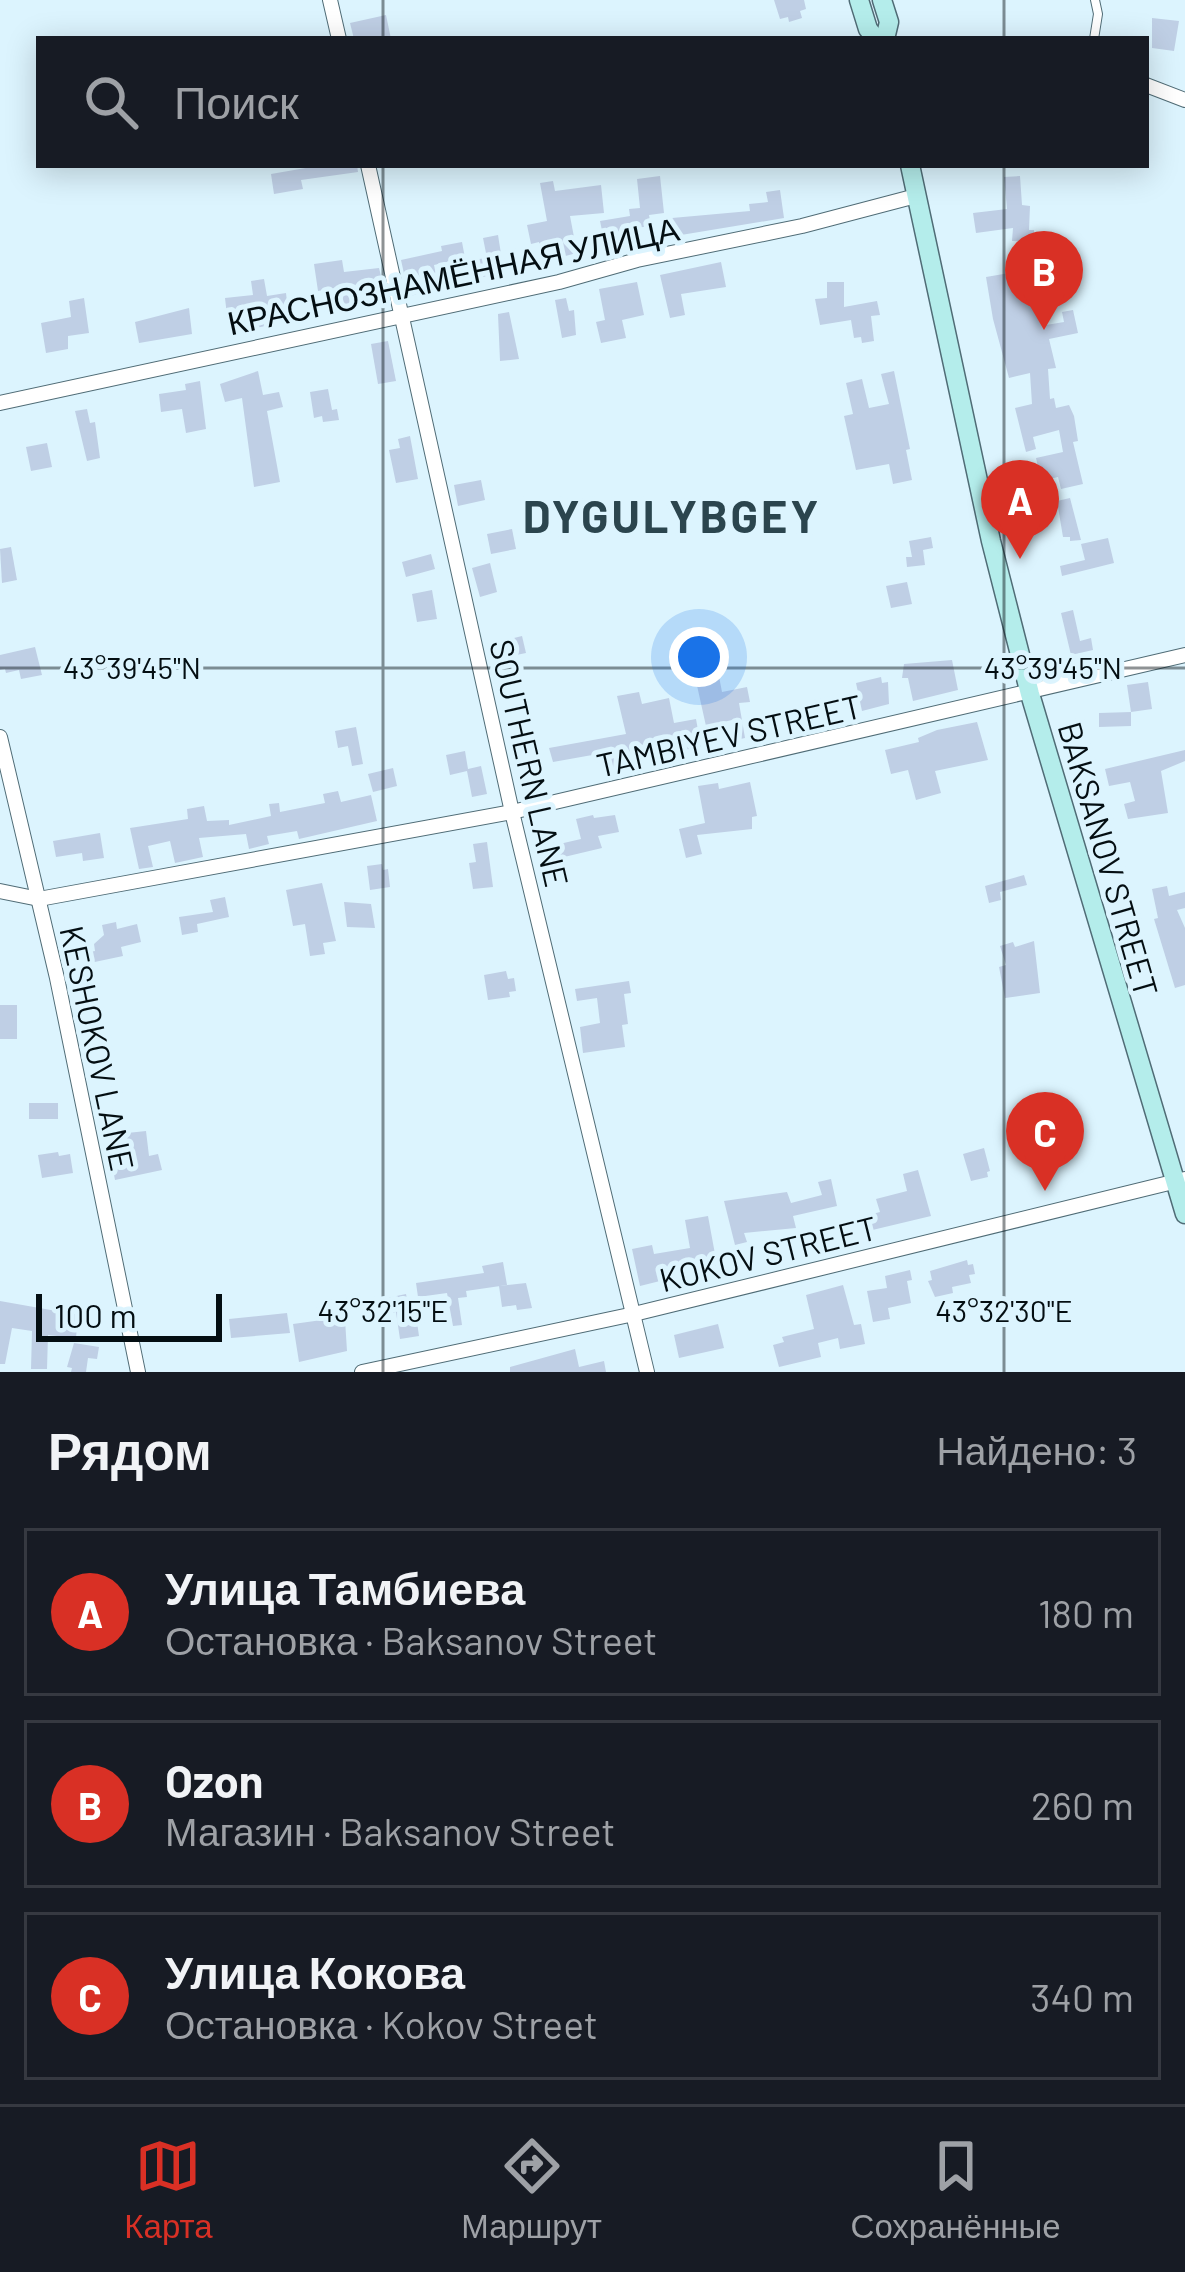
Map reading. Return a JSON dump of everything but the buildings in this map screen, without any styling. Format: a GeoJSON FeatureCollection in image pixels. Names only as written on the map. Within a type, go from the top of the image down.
{"type":"FeatureCollection","features":[{"type":"Feature","properties":{"kind":"main road"},"geometry":{"type":"LineString","coordinates":[[860,0],[868,29],[877,36]]}},
{"type":"Feature","properties":{"kind":"main road"},"geometry":{"type":"LineString","coordinates":[[882,0],[889,22],[882,36]]}},
{"type":"Feature","properties":{"kind":"main road","name":"BAKSANOV STREET"},"geometry":{"type":"LineString","coordinates":[[911,168],[1030,694],[1180,1180],[1185,1214]]}},
{"type":"Feature","properties":{"kind":"street"},"geometry":{"type":"LineString","coordinates":[[330,0],[338,36]]}},
{"type":"Feature","properties":{"kind":"street"},"geometry":{"type":"LineString","coordinates":[[1149,86],[1185,100]]}},
{"type":"Feature","properties":{"kind":"street","name":"SOUTHERN LANE"},"geometry":{"type":"LineString","coordinates":[[369,168],[512,812],[647,1372]]}},
{"type":"Feature","properties":{"kind":"street","name":"КРАСНОЗНАМЁННАЯ УЛИЦА"},"geometry":{"type":"LineString","coordinates":[[0,403],[559,282],[916,196]]}},
{"type":"Feature","properties":{"kind":"street","name":"TAMBIYEV STREET"},"geometry":{"type":"LineString","coordinates":[[0,891],[39,899],[512,812],[1185,655]]}},
{"type":"Feature","properties":{"kind":"street","name":"KESHOKOV LANE"},"geometry":{"type":"LineString","coordinates":[[0,737],[39,899],[138,1372]]}},
{"type":"Feature","properties":{"kind":"street","name":"KOKOV STREET"},"geometry":{"type":"LineString","coordinates":[[362,1372],[634,1314],[1180,1180]]}},
{"type":"Feature","properties":{"kind":"lane"},"geometry":{"type":"LineString","coordinates":[[1094,36],[1095,0]]}},
{"type":"Feature","properties":{"kind":"place","name":"Ozon"},"geometry":{"type":"Point","coordinates":[1044,330]}},
{"type":"Feature","properties":{"kind":"place","name":"Улица Тамбиева"},"geometry":{"type":"Point","coordinates":[1020,559]}},
{"type":"Feature","properties":{"kind":"place","name":"Улица Кокова"},"geometry":{"type":"Point","coordinates":[1045,1191]}},
{"type":"Feature","properties":{"kind":"district","name":"DYGULYBGEY"},"geometry":{"type":"Point","coordinates":[672,515]}}]}
